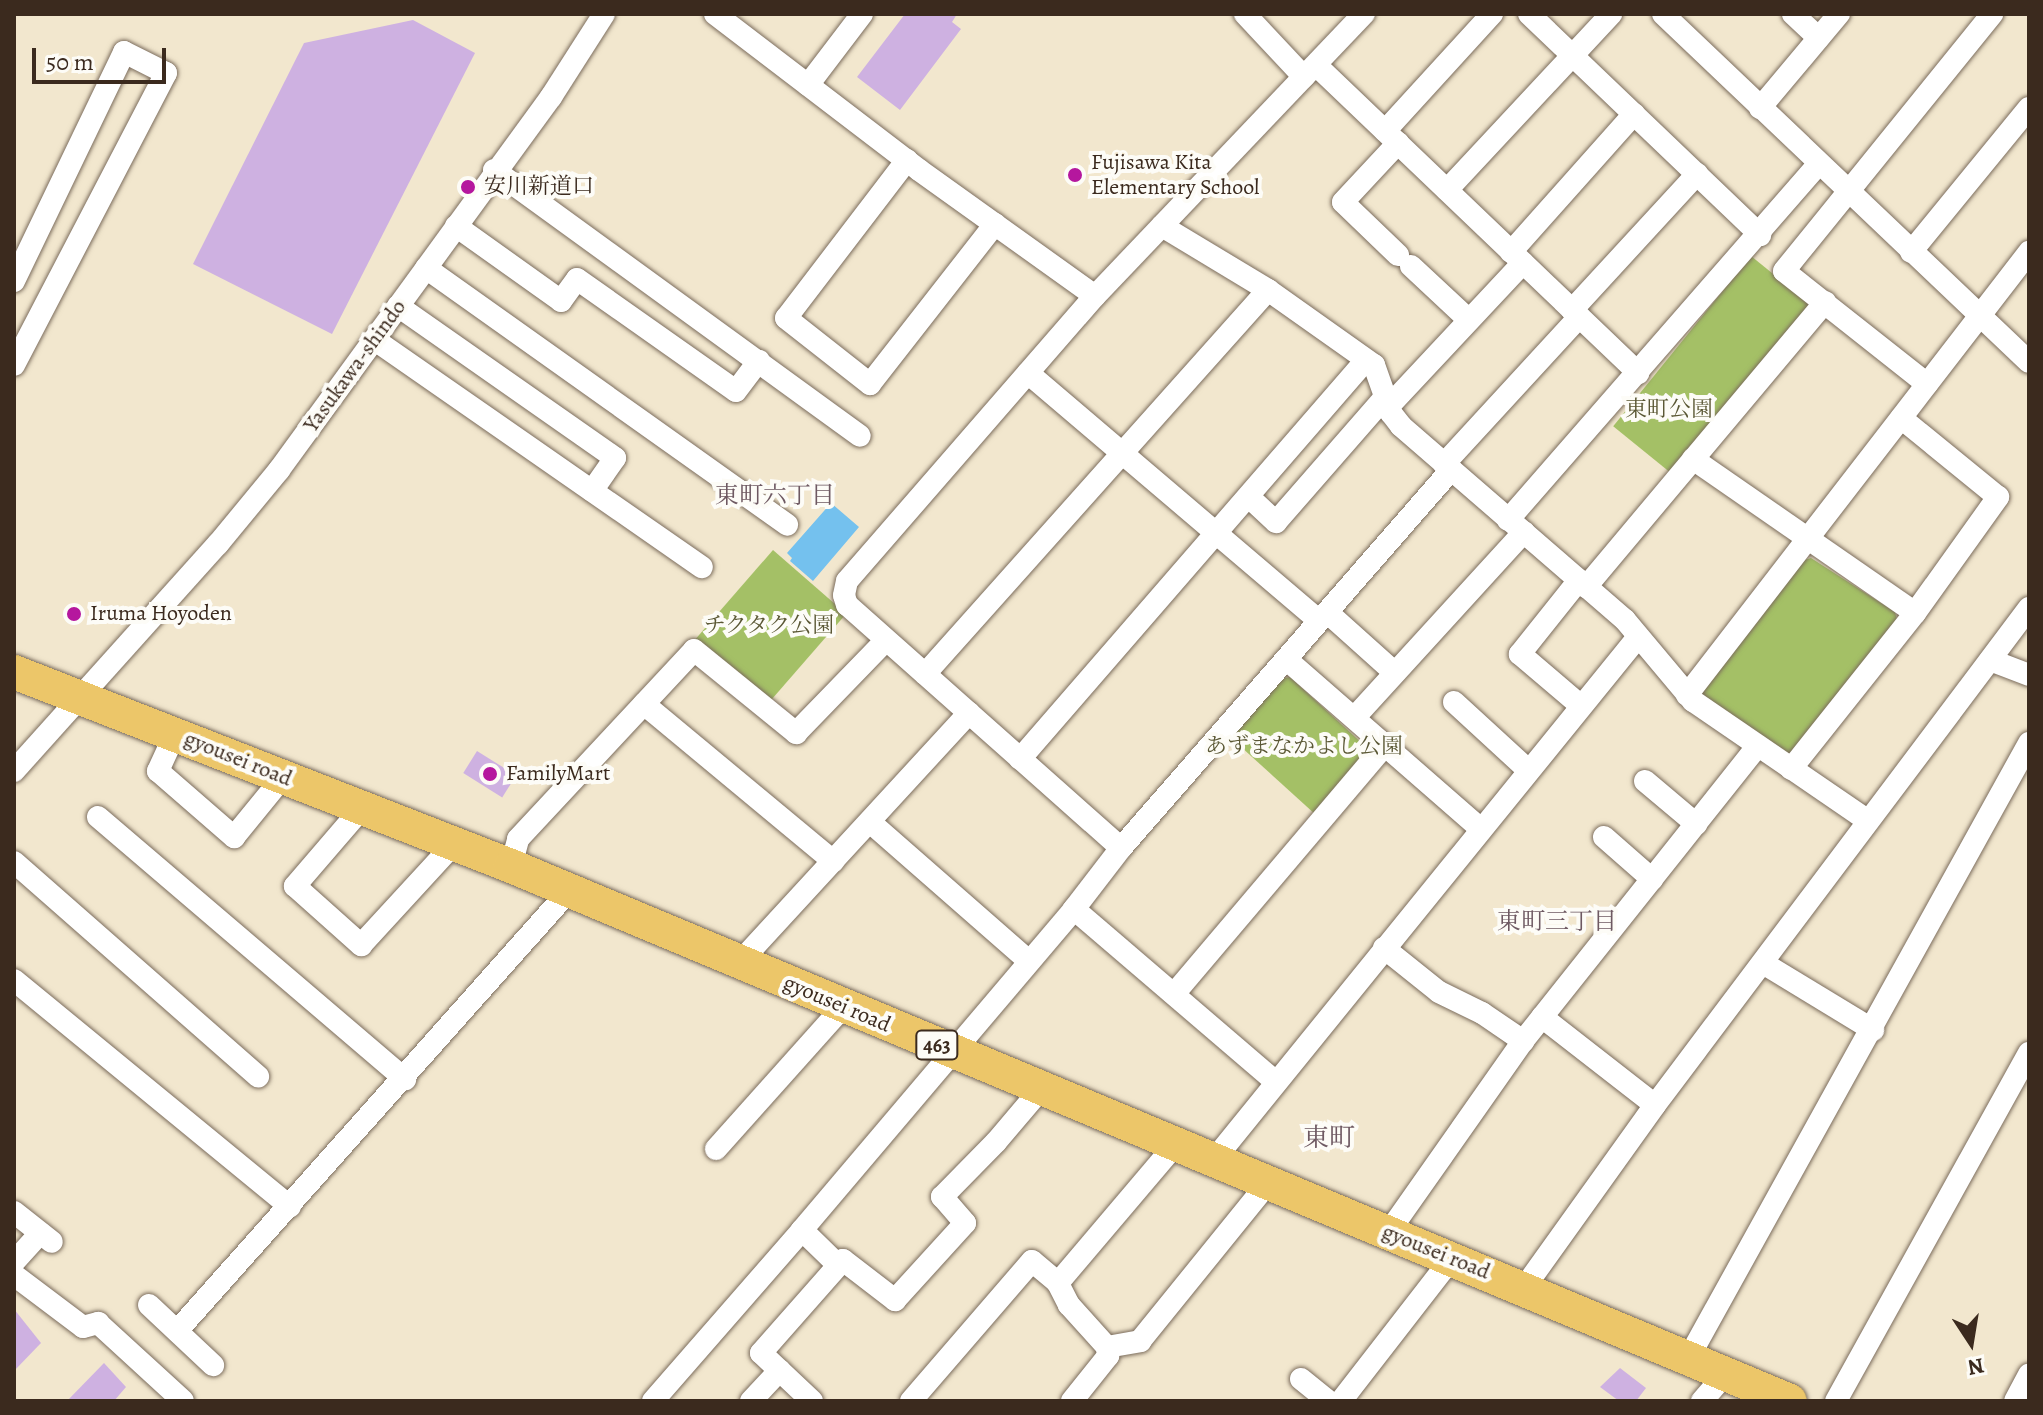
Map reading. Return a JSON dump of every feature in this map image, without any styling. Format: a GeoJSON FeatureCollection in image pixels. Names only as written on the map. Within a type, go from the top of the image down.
{"type":"FeatureCollection","features":[{"type":"Feature","properties":{"kind":"highway","name":"gyousei road"},"geometry":{"type":"LineString","coordinates":[[14,672],[511,866],[1174,1146],[1452,1258],[1790,1401]]}},
{"type":"Feature","properties":{"kind":"street","name":"Yasukawa-shindo"},"geometry":{"type":"LineString","coordinates":[[14,771],[271,480],[375,340],[494,170],[560,85],[604,14]]}},
{"type":"Feature","properties":{"kind":"street"},"geometry":{"type":"LineString","coordinates":[[715,14],[907,160],[1095,296]]}},
{"type":"Feature","properties":{"kind":"street"},"geometry":{"type":"LineString","coordinates":[[808,85],[862,14]]}},
{"type":"Feature","properties":{"kind":"street"},"geometry":{"type":"LineString","coordinates":[[1245,14],[1391,137],[1638,373]]}},
{"type":"Feature","properties":{"kind":"street"},"geometry":{"type":"LineString","coordinates":[[1121,848],[847,605],[844,595],[847,581],[1095,296],[1364,14]]}},
{"type":"Feature","properties":{"kind":"street"},"geometry":{"type":"LineString","coordinates":[[1469,320],[1343,202],[1391,137],[1492,14]]}},
{"type":"Feature","properties":{"kind":"street"},"geometry":{"type":"LineString","coordinates":[[1529,14],[1760,235]]}},
{"type":"Feature","properties":{"kind":"street"},"geometry":{"type":"LineString","coordinates":[[1447,190],[1611,14]]}},
{"type":"Feature","properties":{"kind":"street"},"geometry":{"type":"LineString","coordinates":[[1663,14],[2029,362]]}},
{"type":"Feature","properties":{"kind":"street"},"geometry":{"type":"LineString","coordinates":[[1793,14],[1819,38]]}},
{"type":"Feature","properties":{"kind":"street"},"geometry":{"type":"LineString","coordinates":[[1760,108],[1839,14]]}},
{"type":"Feature","properties":{"kind":"street"},"geometry":{"type":"LineString","coordinates":[[1927,384],[1784,271],[1992,14]]}},
{"type":"Feature","properties":{"kind":"street"},"geometry":{"type":"LineString","coordinates":[[14,281],[124,52],[166,73],[14,365]]}},
{"type":"Feature","properties":{"kind":"street"},"geometry":{"type":"LineString","coordinates":[[1911,252],[2029,108]]}},
{"type":"Feature","properties":{"kind":"street"},"geometry":{"type":"LineString","coordinates":[[1249,497],[1276,522],[1387,402],[1469,320],[1634,114]]}},
{"type":"Feature","properties":{"kind":"street"},"geometry":{"type":"LineString","coordinates":[[907,160],[786,318],[870,384],[995,224]]}},
{"type":"Feature","properties":{"kind":"street"},"geometry":{"type":"LineString","coordinates":[[1354,718],[1395,673],[1638,373],[1819,164]]}},
{"type":"Feature","properties":{"kind":"street"},"geometry":{"type":"LineString","coordinates":[[494,170],[860,436]]}},
{"type":"Feature","properties":{"kind":"street"},"geometry":{"type":"LineString","coordinates":[[653,1401],[802,1230],[1074,909],[1121,848],[1323,616],[1575,314],[1697,174]]}},
{"type":"Feature","properties":{"kind":"street"},"geometry":{"type":"LineString","coordinates":[[456,226],[561,301],[577,279],[736,391],[759,361]]}},
{"type":"Feature","properties":{"kind":"street"},"geometry":{"type":"LineString","coordinates":[[1162,226],[1268,290],[1374,365],[1387,402],[1401,426],[1625,620],[1687,695],[1867,820]]}},
{"type":"Feature","properties":{"kind":"street"},"geometry":{"type":"LineString","coordinates":[[1687,695],[2029,252]]}},
{"type":"Feature","properties":{"kind":"street"},"geometry":{"type":"LineString","coordinates":[[426,268],[787,525]]}},
{"type":"Feature","properties":{"kind":"street"},"geometry":{"type":"LineString","coordinates":[[925,674],[1124,455],[1268,290]]}},
{"type":"Feature","properties":{"kind":"street"},"geometry":{"type":"LineString","coordinates":[[1581,706],[1520,654],[1693,459],[1825,302]]}},
{"type":"Feature","properties":{"kind":"street"},"geometry":{"type":"LineString","coordinates":[[398,306],[615,458],[592,491]]}},
{"type":"Feature","properties":{"kind":"street"},"geometry":{"type":"LineString","coordinates":[[375,340],[702,567]]}},
{"type":"Feature","properties":{"kind":"street"},"geometry":{"type":"LineString","coordinates":[[1020,759],[1366,360]]}},
{"type":"Feature","properties":{"kind":"street"},"geometry":{"type":"LineString","coordinates":[[1028,373],[1217,534],[1395,673]]}},
{"type":"Feature","properties":{"kind":"street"},"geometry":{"type":"LineString","coordinates":[[1791,769],[1915,613],[1998,497],[1901,418]]}},
{"type":"Feature","properties":{"kind":"street"},"geometry":{"type":"LineString","coordinates":[[1693,459],[1806,541],[1915,613]]}},
{"type":"Feature","properties":{"kind":"street"},"geometry":{"type":"LineString","coordinates":[[1524,1288],[1655,1105],[2029,608]]}},
{"type":"Feature","properties":{"kind":"street"},"geometry":{"type":"LineString","coordinates":[[1213,1161],[1638,637]]}},
{"type":"Feature","properties":{"kind":"street"},"geometry":{"type":"LineString","coordinates":[[511,866],[518,839],[694,650],[796,733],[886,640]]}},
{"type":"Feature","properties":{"kind":"street"},"geometry":{"type":"LineString","coordinates":[[1286,659],[1480,828]]}},
{"type":"Feature","properties":{"kind":"street"},"geometry":{"type":"LineString","coordinates":[[1990,660],[2029,675]]}},
{"type":"Feature","properties":{"kind":"street"},"geometry":{"type":"LineString","coordinates":[[1454,702],[1528,770]]}},
{"type":"Feature","properties":{"kind":"street"},"geometry":{"type":"LineString","coordinates":[[644,704],[833,861]]}},
{"type":"Feature","properties":{"kind":"street"},"geometry":{"type":"LineString","coordinates":[[739,963],[969,713]]}},
{"type":"Feature","properties":{"kind":"street"},"geometry":{"type":"LineString","coordinates":[[175,734],[158,771],[234,837],[283,777]]}},
{"type":"Feature","properties":{"kind":"street"},"geometry":{"type":"LineString","coordinates":[[1689,1357],[1873,1030],[2029,743]]}},
{"type":"Feature","properties":{"kind":"street"},"geometry":{"type":"LineString","coordinates":[[1174,994],[1385,745]]}},
{"type":"Feature","properties":{"kind":"street"},"geometry":{"type":"LineString","coordinates":[[1388,1233],[1523,1041],[1758,746]]}},
{"type":"Feature","properties":{"kind":"street"},"geometry":{"type":"LineString","coordinates":[[1645,781],[1696,824]]}},
{"type":"Feature","properties":{"kind":"street"},"geometry":{"type":"LineString","coordinates":[[362,808],[295,886],[361,945],[454,844]]}},
{"type":"Feature","properties":{"kind":"street"},"geometry":{"type":"LineString","coordinates":[[98,817],[405,1079]]}},
{"type":"Feature","properties":{"kind":"street"},"geometry":{"type":"LineString","coordinates":[[870,822],[1029,961]]}},
{"type":"Feature","properties":{"kind":"street"},"geometry":{"type":"LineString","coordinates":[[1604,837],[1652,879]]}},
{"type":"Feature","properties":{"kind":"street"},"geometry":{"type":"LineString","coordinates":[[14,862],[258,1076]]}},
{"type":"Feature","properties":{"kind":"street"},"geometry":{"type":"LineString","coordinates":[[177,1331],[405,1079],[568,892]]}},
{"type":"Feature","properties":{"kind":"street"},"geometry":{"type":"LineString","coordinates":[[1074,909],[1276,1082]]}},
{"type":"Feature","properties":{"kind":"street"},"geometry":{"type":"LineString","coordinates":[[1384,948],[1439,992],[1482,1013],[1523,1041]]}},
{"type":"Feature","properties":{"kind":"street"},"geometry":{"type":"LineString","coordinates":[[1763,963],[1873,1030]]}},
{"type":"Feature","properties":{"kind":"street"},"geometry":{"type":"LineString","coordinates":[[14,980],[290,1207]]}},
{"type":"Feature","properties":{"kind":"street"},"geometry":{"type":"LineString","coordinates":[[716,1149],[844,1006]]}},
{"type":"Feature","properties":{"kind":"street"},"geometry":{"type":"LineString","coordinates":[[1542,1017],[1655,1105]]}},
{"type":"Feature","properties":{"kind":"street"},"geometry":{"type":"LineString","coordinates":[[1836,1401],[2029,1053]]}},
{"type":"Feature","properties":{"kind":"street"},"geometry":{"type":"LineString","coordinates":[[812,1401],[761,1353],[843,1260],[895,1300],[965,1223],[942,1197],[996,1142],[1041,1089]]}},
{"type":"Feature","properties":{"kind":"street"},"geometry":{"type":"LineString","coordinates":[[1058,1283],[1174,1146]]}},
{"type":"Feature","properties":{"kind":"street"},"geometry":{"type":"LineString","coordinates":[[1107,1347],[1140,1341],[1268,1183]]}},
{"type":"Feature","properties":{"kind":"street"},"geometry":{"type":"LineString","coordinates":[[14,1212],[46,1237],[14,1262]]}},
{"type":"Feature","properties":{"kind":"street"},"geometry":{"type":"LineString","coordinates":[[802,1230],[838,1265]]}},
{"type":"Feature","properties":{"kind":"street"},"geometry":{"type":"LineString","coordinates":[[1341,1401],[1452,1258]]}},
{"type":"Feature","properties":{"kind":"street"},"geometry":{"type":"LineString","coordinates":[[911,1401],[1032,1261],[1058,1283],[1069,1305],[1107,1347],[1108,1356],[1072,1401]]}},
{"type":"Feature","properties":{"kind":"street"},"geometry":{"type":"LineString","coordinates":[[14,1275],[83,1327],[98,1323],[183,1401]]}},
{"type":"Feature","properties":{"kind":"street"},"geometry":{"type":"LineString","coordinates":[[149,1305],[213,1365]]}},
{"type":"Feature","properties":{"kind":"street"},"geometry":{"type":"LineString","coordinates":[[751,1401],[780,1370]]}},
{"type":"Feature","properties":{"kind":"street"},"geometry":{"type":"LineString","coordinates":[[1702,1401],[1726,1373]]}},
{"type":"Feature","properties":{"kind":"street"},"geometry":{"type":"LineString","coordinates":[[2015,1401],[2029,1375]]}},
{"type":"Feature","properties":{"kind":"street"},"geometry":{"type":"LineString","coordinates":[[1301,1379],[1328,1401]]}},
{"type":"Feature","properties":{"kind":"green space","name":"東町公園"},"geometry":{"type":"Polygon","coordinates":[[[1751,256],[1811,304],[1673,475],[1613,426],[1751,256]]]}},
{"type":"Feature","properties":{"kind":"green space","name":"チクタク公園"},"geometry":{"type":"Polygon","coordinates":[[[773,550],[846,614],[767,704],[694,641],[773,550]]]}},
{"type":"Feature","properties":{"kind":"green space"},"geometry":{"type":"Polygon","coordinates":[[[1811,558],[1895,612],[1897,620],[1792,754],[1783,755],[1701,699],[1699,690],[1801,561],[1811,558]]]}},
{"type":"Feature","properties":{"kind":"green space","name":"あずまなかよし公園"},"geometry":{"type":"Polygon","coordinates":[[[1290,677],[1365,746],[1368,755],[1316,815],[1229,736],[1280,679],[1290,677]]]}},
{"type":"Feature","properties":{"kind":"water"},"geometry":{"type":"Polygon","coordinates":[[[831,503],[859,527],[813,581],[790,561],[792,558],[787,553],[831,503]]]}},
{"type":"Feature","properties":{"kind":"building"},"geometry":{"type":"Polygon","coordinates":[[[905,14],[957,14],[952,22],[961,29],[900,110],[857,77],[905,14]]]}},
{"type":"Feature","properties":{"kind":"building"},"geometry":{"type":"Polygon","coordinates":[[[413,20],[475,53],[332,334],[193,264],[304,43],[413,20]]]}},
{"type":"Feature","properties":{"kind":"building","name":"FamilyMart"},"geometry":{"type":"Polygon","coordinates":[[[477,751],[516,775],[502,797],[463,773],[477,751]]]}},
{"type":"Feature","properties":{"kind":"building"},"geometry":{"type":"Polygon","coordinates":[[[14,1309],[41,1343],[14,1371],[14,1309]]]}},
{"type":"Feature","properties":{"kind":"building"},"geometry":{"type":"Polygon","coordinates":[[[104,1363],[126,1387],[114,1401],[67,1401],[104,1363]]]}},
{"type":"Feature","properties":{"kind":"building"},"geometry":{"type":"Polygon","coordinates":[[[1620,1368],[1646,1388],[1636,1401],[1619,1401],[1600,1387],[1620,1368]]]}},
{"type":"Feature","properties":{"kind":"place","name":"Fujisawa Kita Elementary School"},"geometry":{"type":"Point","coordinates":[1075,175]}},
{"type":"Feature","properties":{"kind":"place","name":"安川新道口"},"geometry":{"type":"Point","coordinates":[468,187]}},
{"type":"Feature","properties":{"kind":"place","name":"Iruma Hoyoden"},"geometry":{"type":"Point","coordinates":[74,614]}},
{"type":"Feature","properties":{"kind":"place","name":"FamilyMart"},"geometry":{"type":"Point","coordinates":[490,774]}},
{"type":"Feature","properties":{"kind":"district","name":"東町六丁目"},"geometry":{"type":"Point","coordinates":[775,496]}},
{"type":"Feature","properties":{"kind":"district","name":"東町三丁目"},"geometry":{"type":"Point","coordinates":[1557,922]}},
{"type":"Feature","properties":{"kind":"district","name":"東町"},"geometry":{"type":"Point","coordinates":[1329,1138]}}]}
